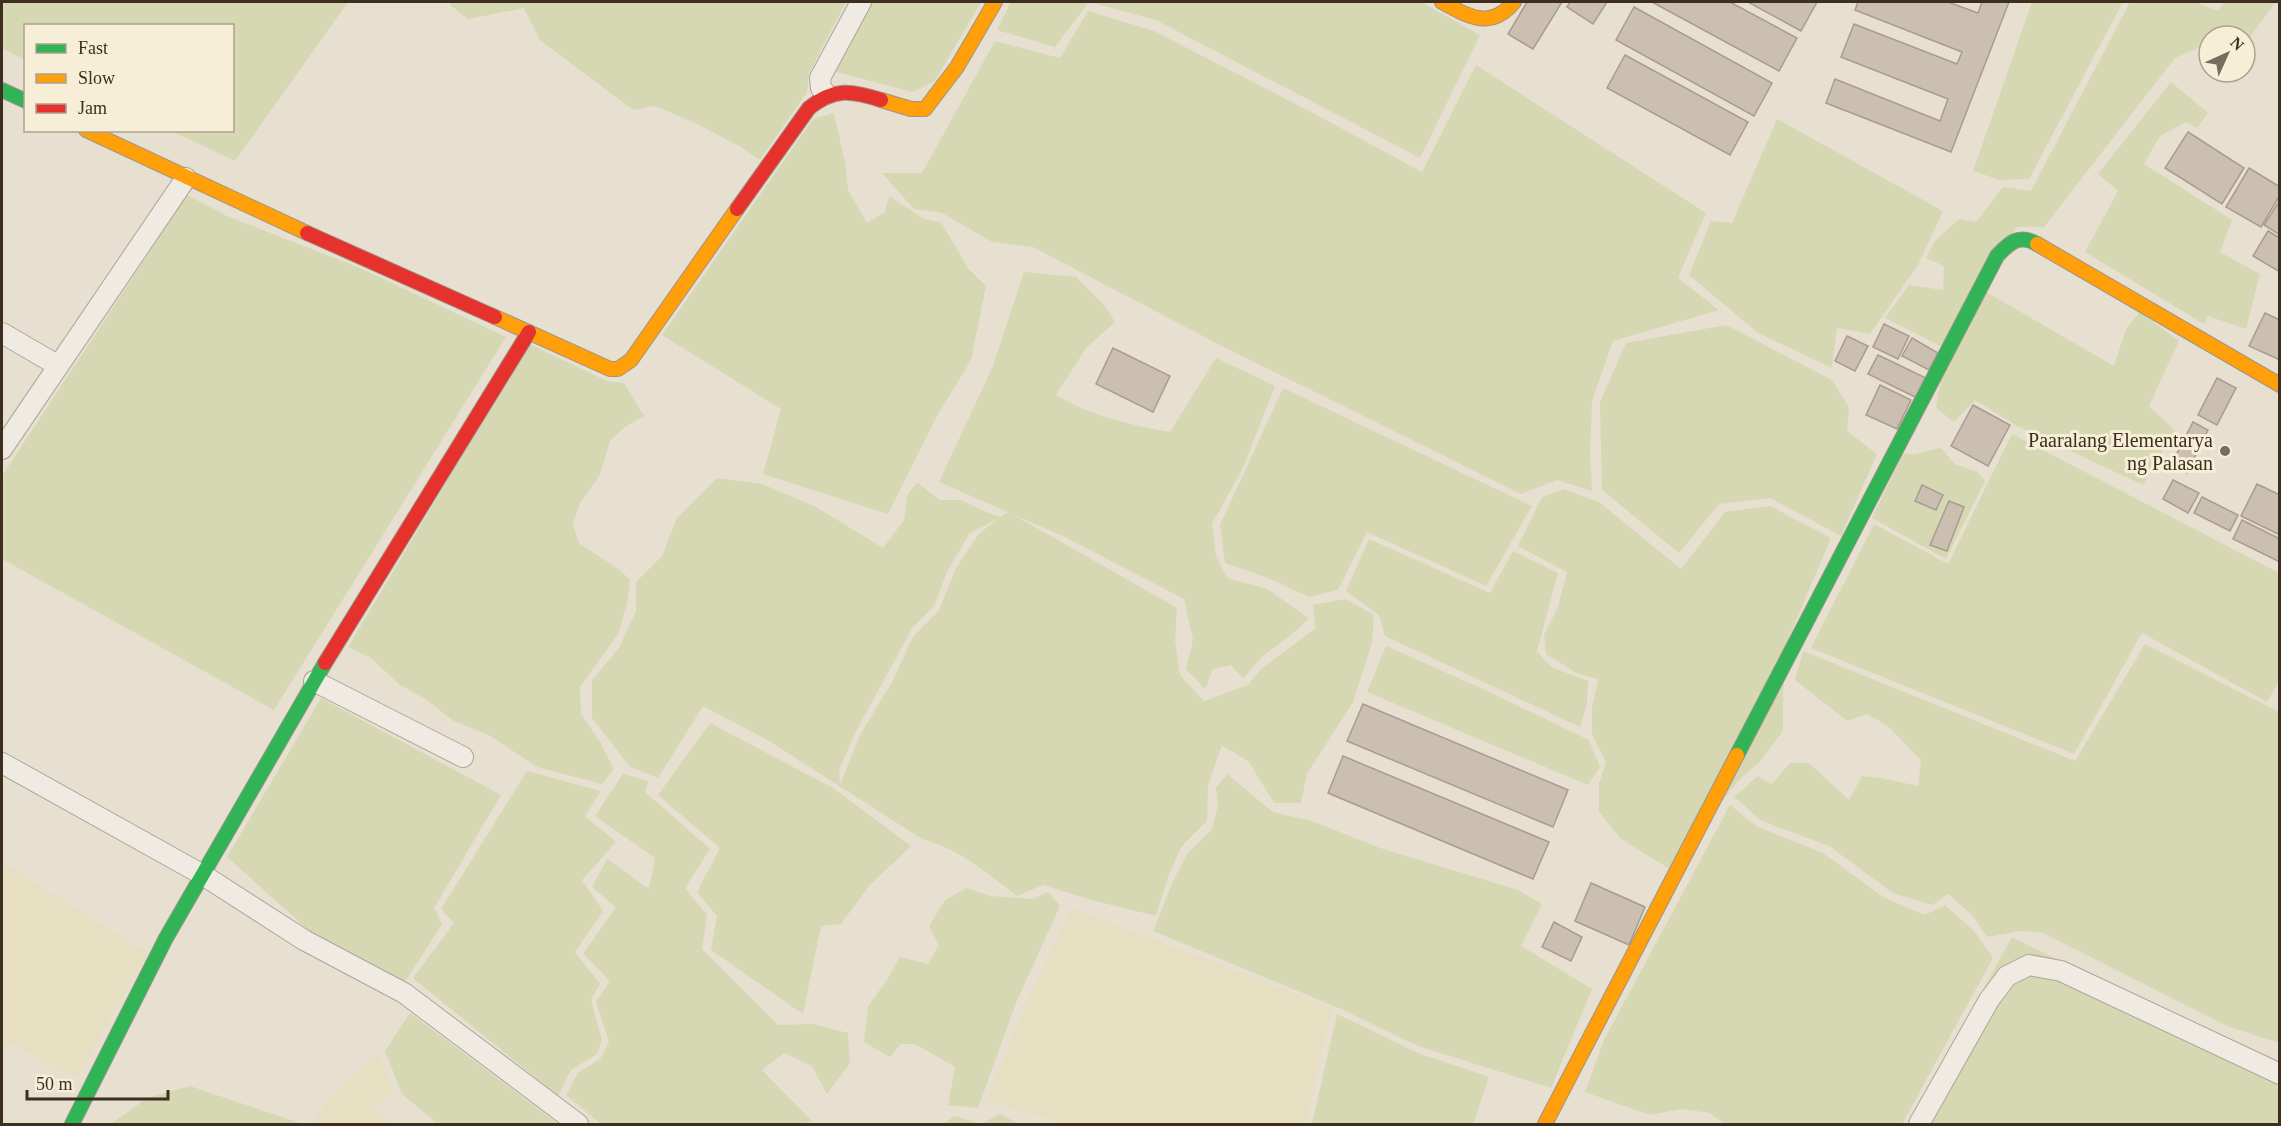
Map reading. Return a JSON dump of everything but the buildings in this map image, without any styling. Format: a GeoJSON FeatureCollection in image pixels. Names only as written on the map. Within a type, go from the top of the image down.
{"type":"FeatureCollection","features":[{"type":"Feature","properties":{"kind":"street"},"geometry":{"type":"LineString","coordinates":[[826,94],[821,88],[820,78],[861,2]]}},
{"type":"Feature","properties":{"kind":"street"},"geometry":{"type":"LineString","coordinates":[[90,132],[186,178],[610,369],[624,366],[631,360],[809,108],[820,96],[849,91],[912,110],[925,109],[957,66],[995,2]]}},
{"type":"Feature","properties":{"kind":"street"},"geometry":{"type":"LineString","coordinates":[[1442,2],[1467,16],[1495,19],[1504,15],[1514,2]]}},
{"type":"Feature","properties":{"kind":"street"},"geometry":{"type":"LineString","coordinates":[[2,90],[24,100]]}},
{"type":"Feature","properties":{"kind":"street"},"geometry":{"type":"LineString","coordinates":[[2,448],[186,178]]}},
{"type":"Feature","properties":{"kind":"street"},"geometry":{"type":"LineString","coordinates":[[1545,1125],[1997,256],[2010,242],[2028,239],[2280,385]]}},
{"type":"Feature","properties":{"kind":"street"},"geometry":{"type":"LineString","coordinates":[[72,1125],[161,949],[314,681],[529,332]]}},
{"type":"Feature","properties":{"kind":"street"},"geometry":{"type":"LineString","coordinates":[[2,333],[57,365]]}},
{"type":"Feature","properties":{"kind":"street"},"geometry":{"type":"LineString","coordinates":[[314,681],[463,757]]}},
{"type":"Feature","properties":{"kind":"street"},"geometry":{"type":"LineString","coordinates":[[2,763],[203,875],[304,940],[404,993],[578,1125]]}},
{"type":"Feature","properties":{"kind":"street"},"geometry":{"type":"LineString","coordinates":[[1919,1125],[1989,1000],[2007,976],[2029,965],[2061,971],[2280,1074]]}},
{"type":"Feature","properties":{"kind":"shaded area"},"geometry":{"type":"Polygon","coordinates":[[[2,862],[148,953],[76,1078],[2,1040],[2,862]]]}},
{"type":"Feature","properties":{"kind":"shaded area"},"geometry":{"type":"Polygon","coordinates":[[[1072,908],[1332,1008],[1306,1124],[1051,1124],[1050,1119],[986,1100],[1029,997],[1072,908]]]}},
{"type":"Feature","properties":{"kind":"shaded area"},"geometry":{"type":"Polygon","coordinates":[[[377,1054],[394,1090],[374,1110],[394,1124],[313,1124],[336,1093],[377,1054]]]}},
{"type":"Feature","properties":{"kind":"green space"},"geometry":{"type":"Polygon","coordinates":[[[4,2],[348,2],[235,161],[174,132],[234,132],[234,24],[24,24],[24,59],[2,48],[4,2]]]}},
{"type":"Feature","properties":{"kind":"green space"},"geometry":{"type":"Polygon","coordinates":[[[452,2],[846,2],[809,73],[807,92],[760,160],[741,147],[695,123],[655,106],[633,110],[540,40],[524,8],[468,19],[450,5],[452,2]]]}},
{"type":"Feature","properties":{"kind":"green space"},"geometry":{"type":"Polygon","coordinates":[[[869,2],[981,2],[935,81],[913,92],[832,71],[869,2]]]}},
{"type":"Feature","properties":{"kind":"green space"},"geometry":{"type":"Polygon","coordinates":[[[1011,2],[1089,2],[1055,47],[997,30],[1011,2]]]}},
{"type":"Feature","properties":{"kind":"green space"},"geometry":{"type":"Polygon","coordinates":[[[1089,2],[1421,2],[1480,35],[1420,158],[1156,20],[1089,2]]]}},
{"type":"Feature","properties":{"kind":"green space"},"geometry":{"type":"Polygon","coordinates":[[[2032,2],[2123,2],[2029,179],[2000,180],[1973,171],[2032,2]]]}},
{"type":"Feature","properties":{"kind":"green space"},"geometry":{"type":"Polygon","coordinates":[[[2130,2],[2195,2],[2218,11],[2224,2],[2276,2],[2257,27],[2257,24],[2197,24],[2197,48],[2175,58],[2044,227],[2017,227],[1942,347],[1885,318],[1909,285],[1943,290],[1944,266],[1926,258],[1935,241],[1959,219],[1976,222],[2003,187],[2031,191],[2130,2]]]}},
{"type":"Feature","properties":{"kind":"green space"},"geometry":{"type":"Polygon","coordinates":[[[1088,11],[1154,31],[1422,172],[1476,65],[1706,213],[1678,278],[1719,310],[1613,341],[1592,401],[1590,452],[1592,491],[1557,480],[1521,494],[1220,345],[1033,247],[992,242],[942,213],[914,209],[882,173],[922,173],[995,41],[1060,58],[1088,11]]]}},
{"type":"Feature","properties":{"kind":"green space"},"geometry":{"type":"Polygon","coordinates":[[[2171,82],[2208,113],[2197,128],[2186,122],[2160,136],[2144,164],[2232,220],[2220,252],[2260,274],[2246,329],[2208,316],[2204,324],[2085,252],[2118,191],[2098,174],[2171,82]]]}},
{"type":"Feature","properties":{"kind":"green space"},"geometry":{"type":"Polygon","coordinates":[[[834,113],[845,163],[848,190],[867,223],[885,212],[889,196],[924,219],[941,222],[968,268],[986,286],[971,360],[937,416],[888,514],[763,474],[781,409],[662,335],[813,119],[834,113]]]}},
{"type":"Feature","properties":{"kind":"green space"},"geometry":{"type":"Polygon","coordinates":[[[1777,119],[1943,211],[1918,265],[1870,334],[1837,328],[1832,368],[1758,333],[1689,275],[1711,221],[1732,223],[1777,119]]]}},
{"type":"Feature","properties":{"kind":"green space"},"geometry":{"type":"Polygon","coordinates":[[[187,195],[227,216],[360,268],[506,337],[274,710],[2,559],[2,476],[187,195]]]}},
{"type":"Feature","properties":{"kind":"green space"},"geometry":{"type":"Polygon","coordinates":[[[1024,272],[1076,277],[1105,306],[1115,322],[1086,348],[1056,395],[1083,409],[1126,423],[1170,432],[1216,358],[1275,386],[1243,468],[1212,524],[1216,556],[1227,578],[1267,589],[1309,618],[1264,655],[1243,678],[1231,665],[1213,669],[1205,689],[1186,669],[1193,640],[1184,599],[1065,537],[1014,515],[1177,608],[1175,640],[1180,675],[1204,701],[1248,685],[1261,669],[1316,628],[1313,605],[1346,599],[1374,615],[1372,643],[1353,702],[1307,774],[1301,803],[1274,803],[1249,762],[1222,745],[1208,786],[1207,821],[1181,847],[1168,877],[1156,916],[1043,885],[1017,896],[961,855],[922,839],[769,741],[703,706],[658,778],[630,767],[592,718],[592,680],[619,648],[636,611],[636,582],[662,556],[677,518],[717,478],[762,484],[816,507],[883,548],[904,520],[908,493],[918,483],[940,500],[961,500],[1001,517],[1008,512],[939,482],[993,366],[1024,272]],[[997,519],[969,534],[947,572],[934,606],[913,627],[855,733],[839,770],[840,785],[860,735],[892,682],[913,637],[939,610],[955,570],[978,535],[997,519]]]}},
{"type":"Feature","properties":{"kind":"green space"},"geometry":{"type":"Polygon","coordinates":[[[1986,292],[2114,366],[2126,329],[2140,312],[2179,341],[2149,406],[2175,430],[2143,485],[2017,426],[1975,400],[1954,422],[1936,408],[1942,374],[1986,292]]]}},
{"type":"Feature","properties":{"kind":"green space"},"geometry":{"type":"Polygon","coordinates":[[[1726,325],[1832,380],[1849,407],[1847,431],[1877,454],[1841,536],[1770,498],[1719,504],[1679,553],[1602,490],[1600,402],[1626,343],[1726,325]]]}},
{"type":"Feature","properties":{"kind":"green space"},"geometry":{"type":"Polygon","coordinates":[[[529,344],[607,381],[624,383],[644,416],[625,427],[610,441],[600,475],[580,503],[573,524],[579,543],[620,570],[630,580],[627,603],[618,634],[580,687],[581,714],[600,742],[614,769],[602,784],[537,767],[489,735],[454,721],[424,698],[400,685],[371,658],[348,647],[529,344]]]}},
{"type":"Feature","properties":{"kind":"green space"},"geometry":{"type":"Polygon","coordinates":[[[1283,388],[1532,506],[1486,586],[1367,532],[1338,590],[1309,597],[1268,578],[1225,563],[1220,525],[1283,388]]]}},
{"type":"Feature","properties":{"kind":"green space"},"geometry":{"type":"Polygon","coordinates":[[[2012,434],[2279,573],[2279,681],[2267,702],[2142,633],[2074,754],[1811,648],[1874,524],[1948,564],[2012,434]]]}},
{"type":"Feature","properties":{"kind":"green space"},"geometry":{"type":"Polygon","coordinates":[[[1941,448],[1955,464],[1977,472],[1985,481],[1946,559],[1872,518],[1903,454],[1915,454],[1941,448]]]}},
{"type":"Feature","properties":{"kind":"green space"},"geometry":{"type":"Polygon","coordinates":[[[1563,489],[1599,502],[1681,569],[1725,512],[1770,506],[1831,538],[1789,637],[1783,691],[1783,731],[1759,763],[1738,781],[1668,868],[1621,839],[1599,812],[1599,784],[1606,762],[1592,735],[1592,707],[1598,679],[1578,674],[1546,654],[1544,635],[1558,607],[1567,572],[1518,546],[1542,497],[1563,489]]]}},
{"type":"Feature","properties":{"kind":"green space"},"geometry":{"type":"Polygon","coordinates":[[[1369,539],[1490,593],[1513,551],[1558,573],[1537,651],[1551,667],[1588,681],[1587,703],[1580,727],[1385,636],[1379,615],[1346,591],[1369,539]]]}},
{"type":"Feature","properties":{"kind":"green space"},"geometry":{"type":"Polygon","coordinates":[[[2145,644],[2279,712],[2279,1043],[2227,1026],[2041,932],[2020,931],[1987,937],[1973,916],[1948,894],[1932,905],[1893,893],[1829,846],[1762,821],[1734,797],[1758,776],[1772,784],[1790,763],[1809,763],[1849,800],[1862,776],[1918,786],[1921,760],[1888,726],[1867,714],[1847,721],[1795,680],[1803,651],[2075,761],[2145,644]]]}},
{"type":"Feature","properties":{"kind":"green space"},"geometry":{"type":"Polygon","coordinates":[[[1386,646],[1589,740],[1600,767],[1588,785],[1367,692],[1386,646]]]}},
{"type":"Feature","properties":{"kind":"green space"},"geometry":{"type":"Polygon","coordinates":[[[321,698],[501,795],[434,908],[442,924],[405,982],[316,937],[227,857],[321,698]]]}},
{"type":"Feature","properties":{"kind":"green space"},"geometry":{"type":"Polygon","coordinates":[[[710,723],[833,788],[911,846],[869,886],[841,924],[821,926],[803,1014],[711,950],[717,916],[697,892],[720,848],[658,795],[710,723]]]}},
{"type":"Feature","properties":{"kind":"green space"},"geometry":{"type":"Polygon","coordinates":[[[527,771],[601,791],[585,816],[616,842],[582,880],[603,911],[575,952],[600,984],[591,1000],[602,1040],[597,1054],[571,1070],[558,1096],[413,978],[454,923],[441,909],[527,771]]]}},
{"type":"Feature","properties":{"kind":"green space"},"geometry":{"type":"Polygon","coordinates":[[[623,774],[648,781],[645,792],[710,849],[685,888],[707,915],[702,949],[778,1025],[813,1024],[848,1033],[850,1063],[827,1094],[812,1066],[784,1053],[762,1070],[812,1121],[802,1124],[601,1124],[566,1095],[578,1073],[600,1059],[609,1042],[596,1002],[610,981],[583,954],[616,907],[592,887],[607,859],[649,889],[655,858],[595,816],[623,774]]]}},
{"type":"Feature","properties":{"kind":"green space"},"geometry":{"type":"Polygon","coordinates":[[[1227,774],[1273,812],[1312,821],[1380,848],[1518,890],[1542,904],[1521,946],[1592,989],[1551,1088],[1418,1046],[1341,1009],[1153,931],[1187,854],[1212,829],[1218,805],[1216,788],[1227,774]]]}},
{"type":"Feature","properties":{"kind":"green space"},"geometry":{"type":"Polygon","coordinates":[[[1730,805],[1756,826],[1823,853],[1883,897],[1925,915],[1945,905],[1975,932],[1993,958],[1902,1124],[1724,1124],[1710,1113],[1681,1109],[1650,1115],[1585,1092],[1604,1040],[1730,805]]]}},
{"type":"Feature","properties":{"kind":"green space"},"geometry":{"type":"Polygon","coordinates":[[[967,888],[990,896],[1033,899],[1048,892],[1060,906],[1016,1003],[978,1108],[948,1105],[955,1067],[915,1044],[901,1044],[890,1057],[864,1042],[868,1006],[900,957],[928,964],[939,945],[929,926],[945,900],[967,888]]]}},
{"type":"Feature","properties":{"kind":"green space"},"geometry":{"type":"Polygon","coordinates":[[[2012,937],[2279,1069],[2279,1124],[1909,1124],[2012,937]]]}},
{"type":"Feature","properties":{"kind":"green space"},"geometry":{"type":"Polygon","coordinates":[[[410,1013],[558,1124],[438,1124],[402,1094],[385,1051],[410,1013]]]}},
{"type":"Feature","properties":{"kind":"green space"},"geometry":{"type":"Polygon","coordinates":[[[1337,1014],[1418,1053],[1489,1077],[1473,1124],[1312,1124],[1337,1014]]]}},
{"type":"Feature","properties":{"kind":"green space"},"geometry":{"type":"Polygon","coordinates":[[[190,1086],[303,1124],[111,1124],[147,1098],[190,1086]]]}},
{"type":"Feature","properties":{"kind":"green space"},"geometry":{"type":"Polygon","coordinates":[[[1000,1114],[1019,1124],[981,1124],[1000,1114]]]}},
{"type":"Feature","properties":{"kind":"green space"},"geometry":{"type":"Polygon","coordinates":[[[954,1116],[981,1124],[944,1124],[954,1116]]]}},
{"type":"Feature","properties":{"kind":"traffic: fast"},"geometry":{"type":"LineString","coordinates":[[2,90],[24,100]]}},
{"type":"Feature","properties":{"kind":"traffic: fast"},"geometry":{"type":"LineString","coordinates":[[1737,755],[1997,256],[2015,241],[2025,240],[2037,244]]}},
{"type":"Feature","properties":{"kind":"traffic: fast"},"geometry":{"type":"LineString","coordinates":[[72,1124],[166,938],[325,663]]}},
{"type":"Feature","properties":{"kind":"traffic: slow"},"geometry":{"type":"LineString","coordinates":[[881,100],[911,109],[925,109],[957,67],[995,2]]}},
{"type":"Feature","properties":{"kind":"traffic: slow"},"geometry":{"type":"LineString","coordinates":[[1442,2],[1461,12],[1480,18],[1497,16],[1514,2]]}},
{"type":"Feature","properties":{"kind":"traffic: slow"},"geometry":{"type":"LineString","coordinates":[[90,132],[307,233]]}},
{"type":"Feature","properties":{"kind":"traffic: slow"},"geometry":{"type":"LineString","coordinates":[[495,317],[610,369],[618,369],[631,360],[737,209]]}},
{"type":"Feature","properties":{"kind":"traffic: slow"},"geometry":{"type":"LineString","coordinates":[[2037,244],[2280,385]]}},
{"type":"Feature","properties":{"kind":"traffic: slow"},"geometry":{"type":"LineString","coordinates":[[1545,1124],[1737,755]]}},
{"type":"Feature","properties":{"kind":"traffic: jam"},"geometry":{"type":"LineString","coordinates":[[737,209],[809,108],[827,97],[843,93],[861,94],[881,100]]}},
{"type":"Feature","properties":{"kind":"traffic: jam"},"geometry":{"type":"LineString","coordinates":[[307,233],[495,317]]}},
{"type":"Feature","properties":{"kind":"traffic: jam"},"geometry":{"type":"LineString","coordinates":[[325,663],[529,332]]}},
{"type":"Feature","properties":{"kind":"place","name":"Paaralang Elementarya ng Palasan"},"geometry":{"type":"Point","coordinates":[2225,451]}}]}
